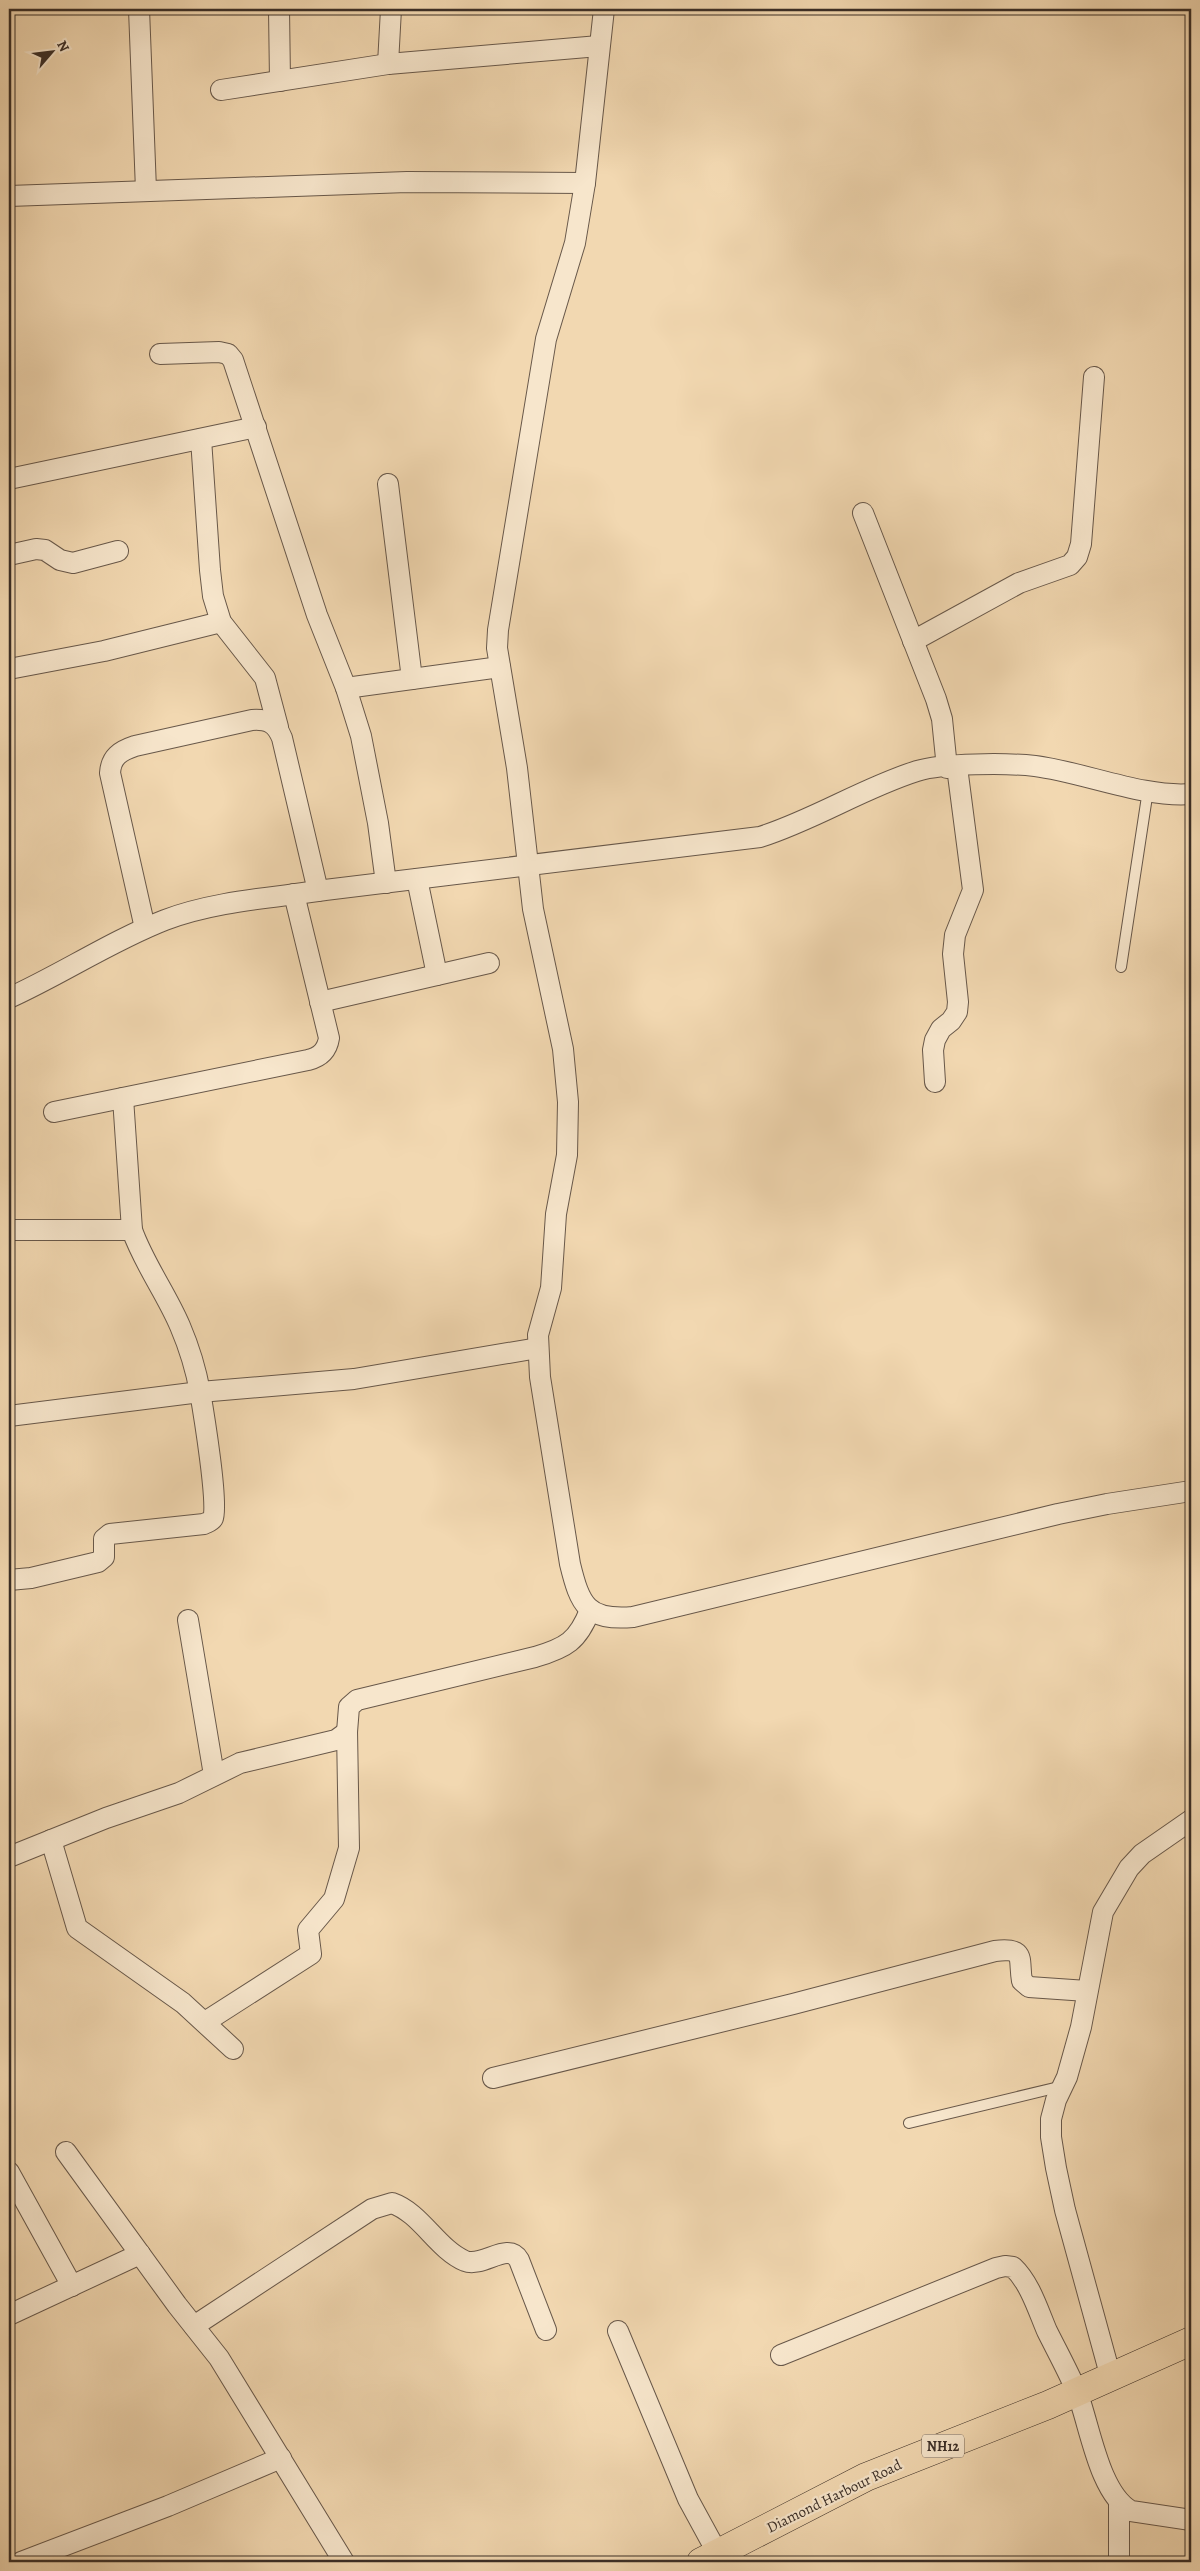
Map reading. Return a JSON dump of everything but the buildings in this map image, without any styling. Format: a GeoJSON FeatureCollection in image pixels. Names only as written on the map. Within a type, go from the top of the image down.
{"type":"FeatureCollection","features":[{"type":"Feature","properties":{"kind":"highway","name":"Diamond Harbour Road"},"geometry":{"type":"LineString","coordinates":[[710,2558],[866,2477],[1077,2392],[1191,2341]]}},
{"type":"Feature","properties":{"kind":"street"},"geometry":{"type":"LineString","coordinates":[[139,9],[146,190]]}},
{"type":"Feature","properties":{"kind":"street"},"geometry":{"type":"LineString","coordinates":[[280,9],[280,81]]}},
{"type":"Feature","properties":{"kind":"street"},"geometry":{"type":"LineString","coordinates":[[388,64],[391,9]]}},
{"type":"Feature","properties":{"kind":"street"},"geometry":{"type":"LineString","coordinates":[[604,9],[585,183],[575,243],[546,340],[498,630],[500,667],[517,768],[533,909],[563,1050],[568,1102],[567,1155],[556,1214],[551,1288],[540,1325],[538,1348],[540,1377],[570,1564],[578,1595],[590,1610],[609,1618],[633,1617],[1058,1514],[1191,1491]]}},
{"type":"Feature","properties":{"kind":"street"},"geometry":{"type":"LineString","coordinates":[[221,90],[388,64],[599,46]]}},
{"type":"Feature","properties":{"kind":"street"},"geometry":{"type":"LineString","coordinates":[[9,196],[407,182],[585,183]]}},
{"type":"Feature","properties":{"kind":"street"},"geometry":{"type":"LineString","coordinates":[[160,354],[219,352],[228,354],[239,374],[317,615],[346,688],[361,736],[378,823],[386,883]]}},
{"type":"Feature","properties":{"kind":"street"},"geometry":{"type":"LineString","coordinates":[[913,641],[1019,583],[1070,565],[1077,557],[1081,544],[1094,377]]}},
{"type":"Feature","properties":{"kind":"street"},"geometry":{"type":"LineString","coordinates":[[9,480],[256,427]]}},
{"type":"Feature","properties":{"kind":"street"},"geometry":{"type":"LineString","coordinates":[[201,438],[212,588],[221,622],[265,678],[318,891]]}},
{"type":"Feature","properties":{"kind":"street"},"geometry":{"type":"LineString","coordinates":[[388,484],[412,679]]}},
{"type":"Feature","properties":{"kind":"street"},"geometry":{"type":"LineString","coordinates":[[863,512],[940,712],[952,767],[972,890],[955,935],[954,954],[958,1007],[951,1021],[941,1029],[935,1040],[933,1050],[935,1082]]}},
{"type":"Feature","properties":{"kind":"street"},"geometry":{"type":"LineString","coordinates":[[9,555],[36,549],[45,550],[60,560],[73,563],[118,551]]}},
{"type":"Feature","properties":{"kind":"street"},"geometry":{"type":"LineString","coordinates":[[9,669],[104,651],[221,622]]}},
{"type":"Feature","properties":{"kind":"street"},"geometry":{"type":"LineString","coordinates":[[346,688],[500,667]]}},
{"type":"Feature","properties":{"kind":"street"},"geometry":{"type":"LineString","coordinates":[[145,928],[110,773],[114,758],[120,752],[135,746],[252,720],[262,719],[278,728]]}},
{"type":"Feature","properties":{"kind":"street"},"geometry":{"type":"LineString","coordinates":[[9,998],[44,982],[145,928],[193,912],[294,894],[760,837],[784,829],[851,798],[919,771],[952,767],[1035,766],[1148,790],[1191,794]]}},
{"type":"Feature","properties":{"kind":"street"},"geometry":{"type":"LineString","coordinates":[[417,880],[437,975]]}},
{"type":"Feature","properties":{"kind":"street"},"geometry":{"type":"LineString","coordinates":[[54,1112],[316,1058],[327,1046],[328,1038],[294,894]]}},
{"type":"Feature","properties":{"kind":"street"},"geometry":{"type":"LineString","coordinates":[[320,1002],[489,963]]}},
{"type":"Feature","properties":{"kind":"street"},"geometry":{"type":"LineString","coordinates":[[9,1580],[98,1562],[104,1557],[104,1539],[116,1532],[210,1522],[214,1517],[200,1392],[180,1326],[138,1247],[132,1230],[123,1098]]}},
{"type":"Feature","properties":{"kind":"street"},"geometry":{"type":"LineString","coordinates":[[9,1230],[132,1230]]}},
{"type":"Feature","properties":{"kind":"street"},"geometry":{"type":"LineString","coordinates":[[9,1416],[200,1392],[354,1379],[538,1348]]}},
{"type":"Feature","properties":{"kind":"street"},"geometry":{"type":"LineString","coordinates":[[205,2022],[311,1954],[308,1930],[334,1898],[349,1848],[347,1730],[349,1707],[357,1700],[554,1651],[578,1636],[590,1610]]}},
{"type":"Feature","properties":{"kind":"street"},"geometry":{"type":"LineString","coordinates":[[188,1620],[214,1775]]}},
{"type":"Feature","properties":{"kind":"street"},"geometry":{"type":"LineString","coordinates":[[9,1857],[179,1793],[240,1763],[336,1740],[344,1736],[347,1730]]}},
{"type":"Feature","properties":{"kind":"street"},"geometry":{"type":"LineString","coordinates":[[1110,2378],[1056,2168],[1051,2137],[1051,2119],[1081,2027],[1103,1912],[1115,1889],[1142,1854],[1191,1820]]}},
{"type":"Feature","properties":{"kind":"street"},"geometry":{"type":"LineString","coordinates":[[51,1840],[77,1928],[183,2003],[233,2048]]}},
{"type":"Feature","properties":{"kind":"street"},"geometry":{"type":"LineString","coordinates":[[493,2078],[1004,1950],[1015,1951],[1021,1958],[1024,1985],[1087,1991]]}},
{"type":"Feature","properties":{"kind":"street"},"geometry":{"type":"LineString","coordinates":[[66,2152],[240,2388],[344,2562]]}},
{"type":"Feature","properties":{"kind":"street"},"geometry":{"type":"LineString","coordinates":[[9,2172],[72,2286]]}},
{"type":"Feature","properties":{"kind":"street"},"geometry":{"type":"LineString","coordinates":[[194,2326],[372,2209],[392,2203],[407,2211],[464,2260],[477,2262],[506,2252],[514,2254],[520,2260],[546,2330]]}},
{"type":"Feature","properties":{"kind":"street"},"geometry":{"type":"LineString","coordinates":[[9,2315],[140,2254]]}},
{"type":"Feature","properties":{"kind":"street"},"geometry":{"type":"LineString","coordinates":[[781,2355],[1004,2266],[1013,2267],[1020,2274],[1077,2392],[1103,2473],[1119,2502],[1130,2511],[1140,2514],[1191,2520]]}},
{"type":"Feature","properties":{"kind":"street"},"geometry":{"type":"LineString","coordinates":[[618,2331],[688,2499],[710,2558]]}},
{"type":"Feature","properties":{"kind":"street"},"geometry":{"type":"LineString","coordinates":[[21,2562],[168,2506],[281,2458]]}},
{"type":"Feature","properties":{"kind":"street"},"geometry":{"type":"LineString","coordinates":[[1119,2502],[1120,2562]]}},
{"type":"Feature","properties":{"kind":"lane"},"geometry":{"type":"LineString","coordinates":[[1121,967],[1148,790]]}},
{"type":"Feature","properties":{"kind":"lane"},"geometry":{"type":"LineString","coordinates":[[908,2124],[1063,2086]]}}]}
